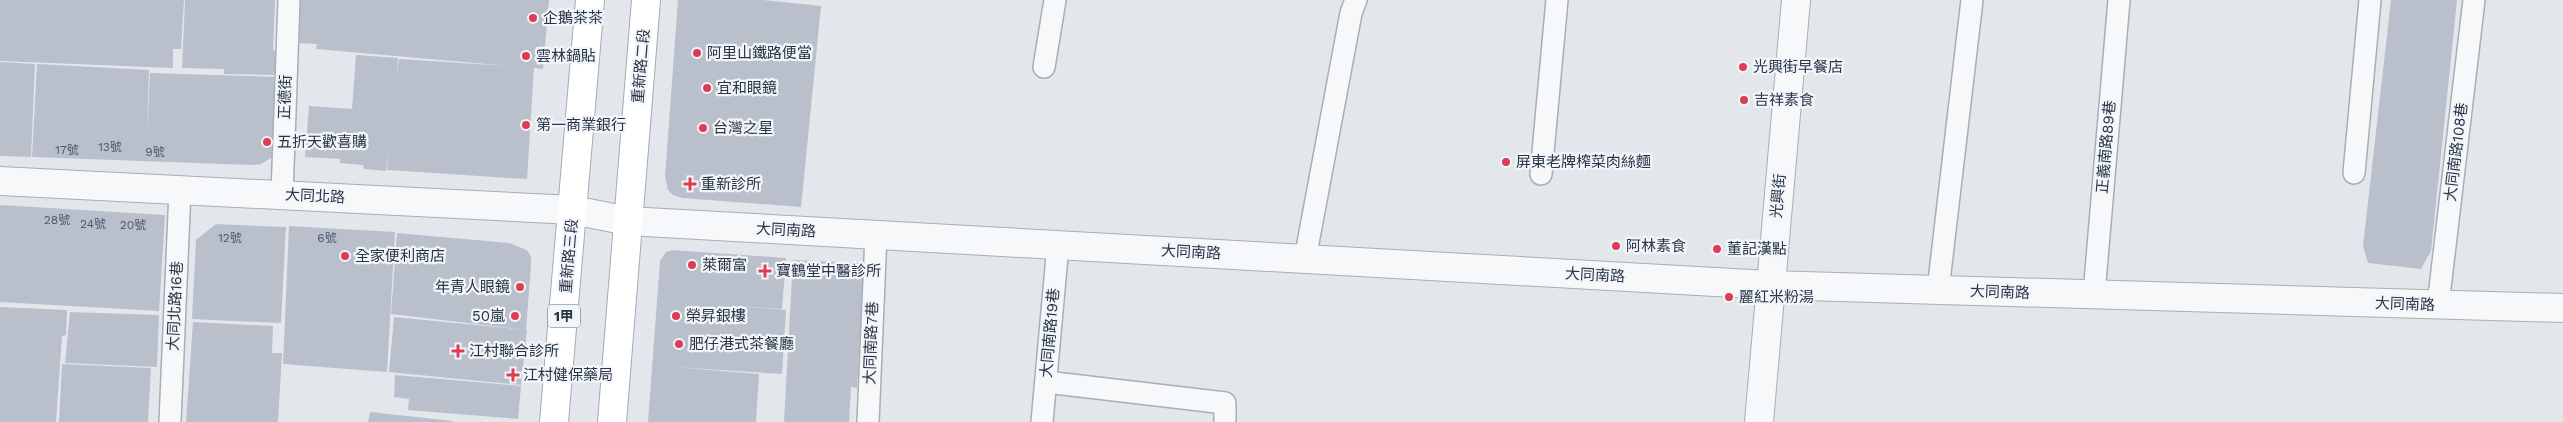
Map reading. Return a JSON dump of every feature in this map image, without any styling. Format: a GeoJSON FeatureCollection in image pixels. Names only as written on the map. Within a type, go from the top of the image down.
{"type":"FeatureCollection","features":[{"type":"Feature","properties":{"kind":"main road","name":"1甲"},"geometry":{"type":"LineString","coordinates":[[573,210],[590,0]]}},
{"type":"Feature","properties":{"kind":"main road","name":"重新路二段"},"geometry":{"type":"LineString","coordinates":[[628,221],[646,0]]}},
{"type":"Feature","properties":{"kind":"main road","name":"重新路三段"},"geometry":{"type":"LineString","coordinates":[[554,422],[573,210]]}},
{"type":"Feature","properties":{"kind":"main road"},"geometry":{"type":"LineString","coordinates":[[612,422],[628,221]]}},
{"type":"Feature","properties":{"kind":"street","name":"光興街"},"geometry":{"type":"LineString","coordinates":[[1759,422],[1769,285],[1796,0]]}},
{"type":"Feature","properties":{"kind":"street","name":"大同北路"},"geometry":{"type":"LineString","coordinates":[[0,180],[573,210],[628,221]]}},
{"type":"Feature","properties":{"kind":"street","name":"大同南路"},"geometry":{"type":"LineString","coordinates":[[628,221],[1769,285],[2563,308]]}},
{"type":"Feature","properties":{"kind":"lane","name":"正德街"},"geometry":{"type":"LineString","coordinates":[[282,195],[288,0]]}},
{"type":"Feature","properties":{"kind":"lane"},"geometry":{"type":"LineString","coordinates":[[1044,67],[1055,0]]}},
{"type":"Feature","properties":{"kind":"lane"},"geometry":{"type":"LineString","coordinates":[[1305,258],[1351,13],[1356,0]]}},
{"type":"Feature","properties":{"kind":"lane"},"geometry":{"type":"LineString","coordinates":[[1540,174],[1557,0]]}},
{"type":"Feature","properties":{"kind":"lane"},"geometry":{"type":"LineString","coordinates":[[1938,290],[1972,0]]}},
{"type":"Feature","properties":{"kind":"lane","name":"正義南路89巷"},"geometry":{"type":"LineString","coordinates":[[2094,294],[2119,0]]}},
{"type":"Feature","properties":{"kind":"lane"},"geometry":{"type":"LineString","coordinates":[[2354,173],[2370,0]]}},
{"type":"Feature","properties":{"kind":"lane","name":"大同南路108巷"},"geometry":{"type":"LineString","coordinates":[[2438,305],[2474,0]]}},
{"type":"Feature","properties":{"kind":"lane","name":"大同北路16巷"},"geometry":{"type":"LineString","coordinates":[[170,422],[180,190]]}},
{"type":"Feature","properties":{"kind":"lane","name":"大同南路7巷"},"geometry":{"type":"LineString","coordinates":[[868,422],[876,235]]}},
{"type":"Feature","properties":{"kind":"lane","name":"大同南路19巷"},"geometry":{"type":"LineString","coordinates":[[1042,422],[1058,245]]}},
{"type":"Feature","properties":{"kind":"lane"},"geometry":{"type":"LineString","coordinates":[[1046,382],[1226,403],[1225,422]]}},
{"type":"Feature","properties":{"kind":"building"},"geometry":{"type":"Polygon","coordinates":[[[0,0],[184,0],[181,49],[173,49],[173,68],[0,61],[0,0]]]}},
{"type":"Feature","properties":{"kind":"building"},"geometry":{"type":"Polygon","coordinates":[[[185,0],[275,0],[273,50],[277,51],[276,75],[224,74],[224,69],[182,68],[185,0]]]}},
{"type":"Feature","properties":{"kind":"building"},"geometry":{"type":"Polygon","coordinates":[[[300,0],[549,0],[543,69],[534,68],[527,179],[387,170],[388,152],[386,171],[364,169],[363,165],[340,163],[340,159],[305,157],[309,106],[352,109],[356,55],[398,58],[397,73],[399,59],[509,66],[316,49],[317,44],[297,43],[300,0]]]}},
{"type":"Feature","properties":{"kind":"building"},"geometry":{"type":"Polygon","coordinates":[[[678,0],[763,0],[821,6],[801,207],[682,198],[673,195],[668,190],[665,177],[678,0]]]}},
{"type":"Feature","properties":{"kind":"building"},"geometry":{"type":"Polygon","coordinates":[[[2391,0],[2457,0],[2431,251],[2421,269],[2368,263],[2363,246],[2391,0]]]}},
{"type":"Feature","properties":{"kind":"building"},"geometry":{"type":"Polygon","coordinates":[[[0,62],[35,64],[31,157],[0,156],[0,62]]]}},
{"type":"Feature","properties":{"kind":"building"},"geometry":{"type":"Polygon","coordinates":[[[37,64],[149,70],[147,138],[150,73],[277,77],[274,156],[261,164],[251,165],[32,157],[37,64]]]}},
{"type":"Feature","properties":{"kind":"building"},"geometry":{"type":"Polygon","coordinates":[[[0,205],[165,215],[159,311],[0,302],[0,205]]]}},
{"type":"Feature","properties":{"kind":"building"},"geometry":{"type":"Polygon","coordinates":[[[216,224],[286,227],[281,323],[192,319],[196,240],[216,224]]]}},
{"type":"Feature","properties":{"kind":"building"},"geometry":{"type":"Polygon","coordinates":[[[289,226],[395,232],[387,372],[283,364],[289,226]]]}},
{"type":"Feature","properties":{"kind":"building"},"geometry":{"type":"Polygon","coordinates":[[[397,233],[509,243],[527,250],[531,257],[531,266],[526,330],[391,314],[397,233]]]}},
{"type":"Feature","properties":{"kind":"building"},"geometry":{"type":"Polygon","coordinates":[[[672,250],[786,258],[782,309],[736,306],[786,310],[782,374],[672,367],[759,374],[756,422],[648,422],[660,261],[666,252],[672,250]]]}},
{"type":"Feature","properties":{"kind":"building"},"geometry":{"type":"Polygon","coordinates":[[[793,260],[864,263],[857,388],[851,387],[849,422],[784,422],[793,260]]]}},
{"type":"Feature","properties":{"kind":"building"},"geometry":{"type":"Polygon","coordinates":[[[0,307],[67,310],[66,335],[62,336],[56,422],[0,422],[0,307]]]}},
{"type":"Feature","properties":{"kind":"building"},"geometry":{"type":"Polygon","coordinates":[[[70,312],[159,315],[157,367],[65,363],[70,312]]]}},
{"type":"Feature","properties":{"kind":"building","name":"江村聯合診所"},"geometry":{"type":"Polygon","coordinates":[[[394,317],[527,330],[521,385],[389,372],[394,317]]]}},
{"type":"Feature","properties":{"kind":"building"},"geometry":{"type":"Polygon","coordinates":[[[193,322],[273,326],[272,353],[282,353],[278,422],[186,422],[193,322]]]}},
{"type":"Feature","properties":{"kind":"building"},"geometry":{"type":"Polygon","coordinates":[[[62,364],[151,368],[148,422],[59,422],[62,364]]]}},
{"type":"Feature","properties":{"kind":"building"},"geometry":{"type":"Polygon","coordinates":[[[395,375],[521,386],[518,419],[408,410],[409,399],[394,397],[395,375]]]}},
{"type":"Feature","properties":{"kind":"building"},"geometry":{"type":"Polygon","coordinates":[[[370,412],[453,421],[453,422],[368,422],[370,412]]]}},
{"type":"Feature","properties":{"kind":"place","name":"企鵝茶茶"},"geometry":{"type":"Point","coordinates":[533,18]}},
{"type":"Feature","properties":{"kind":"place","name":"阿里山鐵路便當"},"geometry":{"type":"Point","coordinates":[697,53]}},
{"type":"Feature","properties":{"kind":"place","name":"雲林鍋貼"},"geometry":{"type":"Point","coordinates":[526,56]}},
{"type":"Feature","properties":{"kind":"place","name":"光興街早餐店"},"geometry":{"type":"Point","coordinates":[1743,67]}},
{"type":"Feature","properties":{"kind":"place","name":"宜和眼鏡"},"geometry":{"type":"Point","coordinates":[707,88]}},
{"type":"Feature","properties":{"kind":"place","name":"吉祥素食"},"geometry":{"type":"Point","coordinates":[1744,100]}},
{"type":"Feature","properties":{"kind":"place","name":"第一商業銀行"},"geometry":{"type":"Point","coordinates":[526,125]}},
{"type":"Feature","properties":{"kind":"place","name":"台灣之星"},"geometry":{"type":"Point","coordinates":[703,128]}},
{"type":"Feature","properties":{"kind":"place","name":"五折天歡喜購"},"geometry":{"type":"Point","coordinates":[267,142]}},
{"type":"Feature","properties":{"kind":"place","name":"屏東老牌榨菜肉絲麵"},"geometry":{"type":"Point","coordinates":[1506,162]}},
{"type":"Feature","properties":{"kind":"place","name":"重新診所"},"geometry":{"type":"Point","coordinates":[690,184]}},
{"type":"Feature","properties":{"kind":"place","name":"阿林素食"},"geometry":{"type":"Point","coordinates":[1616,246]}},
{"type":"Feature","properties":{"kind":"place","name":"董記漢點"},"geometry":{"type":"Point","coordinates":[1717,249]}},
{"type":"Feature","properties":{"kind":"place","name":"全家便利商店"},"geometry":{"type":"Point","coordinates":[345,256]}},
{"type":"Feature","properties":{"kind":"place","name":"萊爾富"},"geometry":{"type":"Point","coordinates":[692,265]}},
{"type":"Feature","properties":{"kind":"place","name":"寶鶴堂中醫診所"},"geometry":{"type":"Point","coordinates":[765,271]}},
{"type":"Feature","properties":{"kind":"place","name":"年青人眼鏡"},"geometry":{"type":"Point","coordinates":[520,287]}},
{"type":"Feature","properties":{"kind":"place","name":"麗紅米粉湯"},"geometry":{"type":"Point","coordinates":[1729,297]}},
{"type":"Feature","properties":{"kind":"place","name":"50嵐"},"geometry":{"type":"Point","coordinates":[515,316]}},
{"type":"Feature","properties":{"kind":"place","name":"榮昇銀樓"},"geometry":{"type":"Point","coordinates":[676,316]}},
{"type":"Feature","properties":{"kind":"place","name":"肥仔港式茶餐廳"},"geometry":{"type":"Point","coordinates":[679,344]}},
{"type":"Feature","properties":{"kind":"place","name":"江村聯合診所"},"geometry":{"type":"Point","coordinates":[458,351]}},
{"type":"Feature","properties":{"kind":"place","name":"江村健保藥局"},"geometry":{"type":"Point","coordinates":[513,375]}}]}
